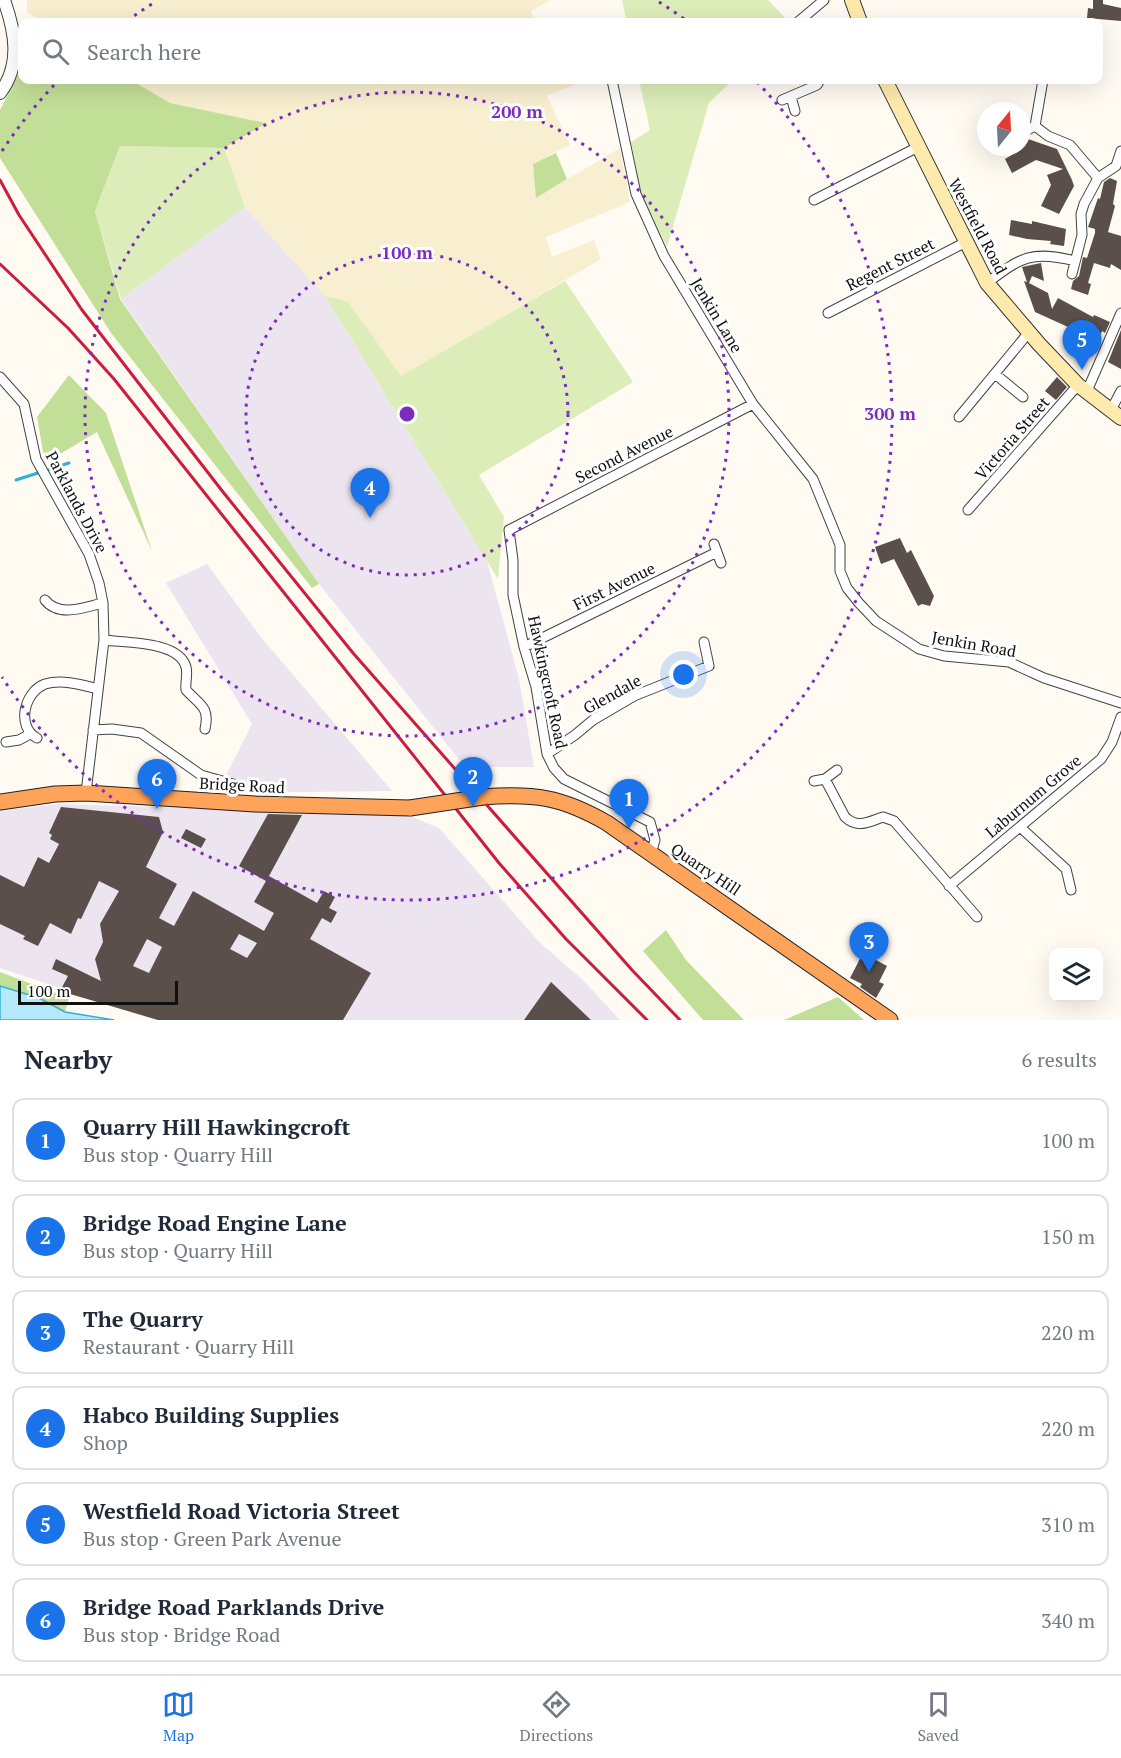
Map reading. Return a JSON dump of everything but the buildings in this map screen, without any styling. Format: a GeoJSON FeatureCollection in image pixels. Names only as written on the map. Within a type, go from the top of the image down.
{"type":"FeatureCollection","features":[{"type":"Feature","properties":{"kind":"highway","name":"Bridge Road"},"geometry":{"type":"LineString","coordinates":[[0,802],[55,794],[86,793],[255,804],[410,808],[483,797]]}},
{"type":"Feature","properties":{"kind":"highway","name":"Quarry Hill"},"geometry":{"type":"LineString","coordinates":[[483,797],[520,794],[550,799],[581,808],[607,823],[890,1020]]}},
{"type":"Feature","properties":{"kind":"main road"},"geometry":{"type":"LineString","coordinates":[[852,0],[859,18]]}},
{"type":"Feature","properties":{"kind":"main road","name":"Westfield Road"},"geometry":{"type":"LineString","coordinates":[[887,84],[987,283],[1039,344],[1082,388],[1116,414]]}},
{"type":"Feature","properties":{"kind":"street"},"geometry":{"type":"LineString","coordinates":[[0,93],[13,63],[15,46],[14,30],[4,0]]}},
{"type":"Feature","properties":{"kind":"street"},"geometry":{"type":"LineString","coordinates":[[803,18],[824,0]]}},
{"type":"Feature","properties":{"kind":"street","name":"Jenkin Lane"},"geometry":{"type":"LineString","coordinates":[[613,84],[636,194],[664,256],[753,404],[813,479],[840,545]]}},
{"type":"Feature","properties":{"kind":"street"},"geometry":{"type":"LineString","coordinates":[[795,111],[786,98],[818,84]]}},
{"type":"Feature","properties":{"kind":"street"},"geometry":{"type":"LineString","coordinates":[[1035,126],[1042,84]]}},
{"type":"Feature","properties":{"kind":"street"},"geometry":{"type":"LineString","coordinates":[[1031,128],[1035,126]]}},
{"type":"Feature","properties":{"kind":"street"},"geometry":{"type":"LineString","coordinates":[[1035,126],[1048,136],[1070,145],[1098,178]]}},
{"type":"Feature","properties":{"kind":"street"},"geometry":{"type":"LineString","coordinates":[[814,200],[918,147]]}},
{"type":"Feature","properties":{"kind":"street"},"geometry":{"type":"LineString","coordinates":[[1072,273],[1082,235],[1081,214],[1084,204],[1098,178],[1116,166],[1121,151]]}},
{"type":"Feature","properties":{"kind":"street","name":"Regent Street"},"geometry":{"type":"LineString","coordinates":[[828,313],[966,242]]}},
{"type":"Feature","properties":{"kind":"street"},"geometry":{"type":"LineString","coordinates":[[987,283],[1018,261],[1030,257],[1044,255],[1075,261]]}},
{"type":"Feature","properties":{"kind":"street","name":"Victoria Street"},"geometry":{"type":"LineString","coordinates":[[968,510],[1082,388],[1121,313]]}},
{"type":"Feature","properties":{"kind":"street"},"geometry":{"type":"LineString","coordinates":[[959,417],[1030,331]]}},
{"type":"Feature","properties":{"kind":"street"},"geometry":{"type":"LineString","coordinates":[[995,374],[1023,397]]}},
{"type":"Feature","properties":{"kind":"street","name":"Parklands Drive"},"geometry":{"type":"LineString","coordinates":[[0,377],[24,404],[36,459],[89,554],[99,583],[105,620],[104,640],[86,793]]}},
{"type":"Feature","properties":{"kind":"street"},"geometry":{"type":"LineString","coordinates":[[1116,414],[1121,391]]}},
{"type":"Feature","properties":{"kind":"street","name":"Second Avenue"},"geometry":{"type":"LineString","coordinates":[[509,530],[753,404]]}},
{"type":"Feature","properties":{"kind":"street","name":"Hawkingcroft Road"},"geometry":{"type":"LineString","coordinates":[[509,530],[513,560],[513,595],[524,647],[536,687],[547,754],[552,765],[564,779],[650,822],[655,840],[651,854]]}},
{"type":"Feature","properties":{"kind":"street","name":"Jenkin Road"},"geometry":{"type":"LineString","coordinates":[[840,545],[840,571],[847,588],[876,621],[919,649],[944,656],[1009,662],[1044,678],[1121,704]]}},
{"type":"Feature","properties":{"kind":"street","name":"First Avenue"},"geometry":{"type":"LineString","coordinates":[[524,647],[715,548],[721,563]]}},
{"type":"Feature","properties":{"kind":"street"},"geometry":{"type":"LineString","coordinates":[[45,600],[49,605],[63,610],[103,603]]}},
{"type":"Feature","properties":{"kind":"street"},"geometry":{"type":"LineString","coordinates":[[104,640],[164,647],[178,655],[187,669],[186,690],[206,710],[208,717],[205,729]]}},
{"type":"Feature","properties":{"kind":"street","name":"Glendale"},"geometry":{"type":"LineString","coordinates":[[547,754],[593,720],[634,696],[709,666],[704,642]]}},
{"type":"Feature","properties":{"kind":"street"},"geometry":{"type":"LineString","coordinates":[[6,742],[33,736],[26,725],[26,706],[29,698],[42,685],[62,682],[98,689]]}},
{"type":"Feature","properties":{"kind":"street","name":"Laburnum Grove"},"geometry":{"type":"LineString","coordinates":[[950,886],[1101,759],[1109,748],[1121,717]]}},
{"type":"Feature","properties":{"kind":"street"},"geometry":{"type":"LineString","coordinates":[[93,730],[112,729],[141,733],[201,775],[233,784]]}},
{"type":"Feature","properties":{"kind":"street"},"geometry":{"type":"LineString","coordinates":[[814,782],[825,779],[837,770]]}},
{"type":"Feature","properties":{"kind":"street"},"geometry":{"type":"LineString","coordinates":[[825,779],[849,822],[861,825],[883,816],[894,821],[977,917]]}},
{"type":"Feature","properties":{"kind":"street"},"geometry":{"type":"LineString","coordinates":[[1020,827],[1066,869],[1071,890]]}},
{"type":"Feature","properties":{"kind":"shaded area"},"geometry":{"type":"Polygon","coordinates":[[[27,0],[551,0],[531,11],[534,18],[37,18],[27,12],[27,0]]]}},
{"type":"Feature","properties":{"kind":"shaded area"},"geometry":{"type":"Polygon","coordinates":[[[138,84],[576,84],[547,96],[570,145],[533,164],[537,197],[620,148],[630,202],[546,237],[552,257],[594,240],[601,259],[401,377],[347,301],[325,296],[245,207],[224,148],[265,123],[170,103],[138,84]]]}},
{"type":"Feature","properties":{"kind":"shaded area"},"geometry":{"type":"Polygon","coordinates":[[[245,207],[325,296],[487,561],[519,679],[534,767],[465,767],[319,584],[121,299],[245,207]]]}},
{"type":"Feature","properties":{"kind":"shaded area"},"geometry":{"type":"Polygon","coordinates":[[[207,564],[260,636],[392,791],[217,793],[252,724],[166,583],[207,564]]]}},
{"type":"Feature","properties":{"kind":"shaded area"},"geometry":{"type":"Polygon","coordinates":[[[58,804],[405,814],[439,828],[540,943],[583,980],[620,1020],[156,1020],[0,968],[0,811],[58,804]]]}},
{"type":"Feature","properties":{"kind":"green space"},"geometry":{"type":"Polygon","coordinates":[[[622,0],[768,0],[785,18],[626,18],[622,0]]]}},
{"type":"Feature","properties":{"kind":"green space"},"geometry":{"type":"Polygon","coordinates":[[[18,75],[18,84],[138,84],[170,103],[266,123],[224,148],[120,146],[95,211],[120,299],[319,584],[312,588],[111,333],[0,158],[0,110],[18,75]]]}},
{"type":"Feature","properties":{"kind":"green space"},"geometry":{"type":"Polygon","coordinates":[[[640,84],[729,84],[709,103],[667,247],[641,194],[631,142],[650,130],[640,84]]]}},
{"type":"Feature","properties":{"kind":"green space"},"geometry":{"type":"Polygon","coordinates":[[[120,146],[224,148],[245,207],[121,299],[95,211],[120,146]]]}},
{"type":"Feature","properties":{"kind":"green space"},"geometry":{"type":"Polygon","coordinates":[[[556,153],[567,179],[536,198],[533,164],[556,153]]]}},
{"type":"Feature","properties":{"kind":"green space"},"geometry":{"type":"Polygon","coordinates":[[[565,281],[633,382],[479,475],[504,517],[498,579],[325,296],[347,301],[401,376],[565,281]]]}},
{"type":"Feature","properties":{"kind":"green space"},"geometry":{"type":"Polygon","coordinates":[[[69,375],[106,413],[152,551],[97,432],[45,463],[37,417],[69,375]]]}},
{"type":"Feature","properties":{"kind":"green space"},"geometry":{"type":"Polygon","coordinates":[[[666,930],[686,960],[744,1020],[703,1020],[643,951],[666,930]]]}},
{"type":"Feature","properties":{"kind":"green space"},"geometry":{"type":"Polygon","coordinates":[[[0,972],[69,998],[65,1012],[39,998],[0,986],[0,972]]]}},
{"type":"Feature","properties":{"kind":"green space"},"geometry":{"type":"Polygon","coordinates":[[[838,997],[864,1020],[784,1020],[838,997]]]}},
{"type":"Feature","properties":{"kind":"water"},"geometry":{"type":"Polygon","coordinates":[[[0,986],[39,998],[65,1012],[114,1020],[0,1020],[0,986]]]}},
{"type":"Feature","properties":{"kind":"waterway"},"geometry":{"type":"LineString","coordinates":[[16,480],[69,463]]}},
{"type":"Feature","properties":{"kind":"railway"},"geometry":{"type":"LineString","coordinates":[[0,180],[19,215],[82,310],[223,492],[353,653],[632,970],[680,1020]]}},
{"type":"Feature","properties":{"kind":"railway"},"geometry":{"type":"LineString","coordinates":[[0,264],[68,328],[114,379],[499,863],[566,939],[647,1020]]}},
{"type":"Feature","properties":{"kind":"place","name":"Westfield Road Victoria Street"},"geometry":{"type":"Point","coordinates":[1082,370]}},
{"type":"Feature","properties":{"kind":"place","name":"Habco Building Supplies"},"geometry":{"type":"Point","coordinates":[370,518]}},
{"type":"Feature","properties":{"kind":"place","name":"Bridge Road Engine Lane"},"geometry":{"type":"Point","coordinates":[473,807]}},
{"type":"Feature","properties":{"kind":"place","name":"Bridge Road Parklands Drive"},"geometry":{"type":"Point","coordinates":[157,809]}},
{"type":"Feature","properties":{"kind":"place","name":"Quarry Hill Hawkingcroft"},"geometry":{"type":"Point","coordinates":[629,829]}},
{"type":"Feature","properties":{"kind":"place","name":"The Quarry"},"geometry":{"type":"Point","coordinates":[869,972]}}]}
